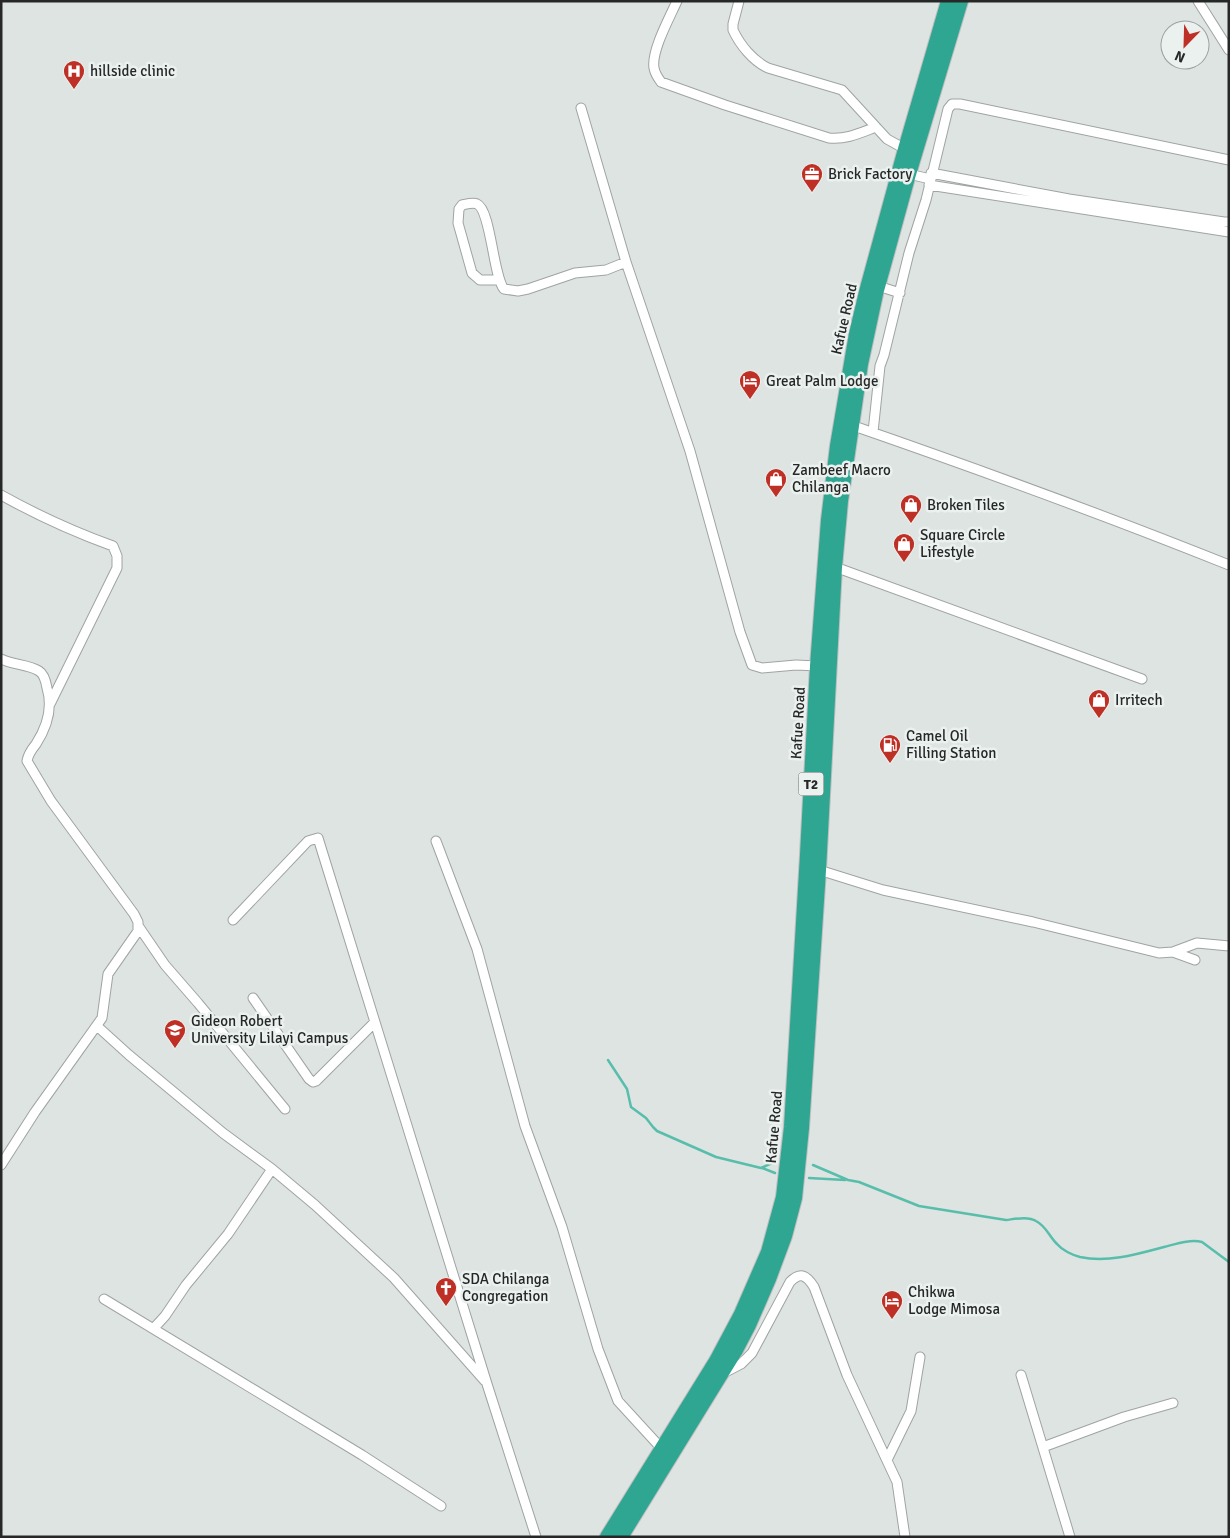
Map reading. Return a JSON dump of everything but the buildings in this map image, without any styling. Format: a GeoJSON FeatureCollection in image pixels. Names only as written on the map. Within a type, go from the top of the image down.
{"type":"FeatureCollection","features":[{"type":"Feature","properties":{"kind":"highway","name":"Kafue Road"},"geometry":{"type":"LineString","coordinates":[[607,1537],[716,1361],[745,1306],[768,1252],[783,1197],[792,1117],[817,666],[828,520],[845,396],[858,325],[905,149],[948,1]]}},
{"type":"Feature","properties":{"kind":"highway","name":"Kafue Road"},"geometry":{"type":"LineString","coordinates":[[621,1537],[745,1334],[761,1300],[785,1236],[795,1198],[802,1128],[840,501],[861,364],[878,286],[909,174],[961,1]]}},
{"type":"Feature","properties":{"kind":"street"},"geometry":{"type":"LineString","coordinates":[[677,1],[660,41],[654,62],[654,70],[661,82],[725,105],[829,138],[840,139],[876,127]]}},
{"type":"Feature","properties":{"kind":"street"},"geometry":{"type":"LineString","coordinates":[[739,1],[732,30],[752,58],[768,68],[842,90],[887,140],[905,149]]}},
{"type":"Feature","properties":{"kind":"street"},"geometry":{"type":"LineString","coordinates":[[1198,1],[1229,50]]}},
{"type":"Feature","properties":{"kind":"street"},"geometry":{"type":"LineString","coordinates":[[872,432],[880,366],[909,252],[922,215],[948,108],[952,104],[960,104],[1229,160]]}},
{"type":"Feature","properties":{"kind":"street"},"geometry":{"type":"LineString","coordinates":[[581,108],[626,262],[690,451],[740,632],[752,665],[762,668],[796,665],[817,666]]}},
{"type":"Feature","properties":{"kind":"street"},"geometry":{"type":"LineString","coordinates":[[909,174],[1229,232]]}},
{"type":"Feature","properties":{"kind":"street"},"geometry":{"type":"LineString","coordinates":[[930,179],[1229,222]]}},
{"type":"Feature","properties":{"kind":"street"},"geometry":{"type":"LineString","coordinates":[[499,280],[480,280],[472,273],[458,223],[459,209],[462,205],[478,204],[482,208],[488,226],[499,280],[504,289],[518,291],[528,289],[575,273],[606,270],[626,262]]}},
{"type":"Feature","properties":{"kind":"street"},"geometry":{"type":"LineString","coordinates":[[878,286],[900,293]]}},
{"type":"Feature","properties":{"kind":"street"},"geometry":{"type":"LineString","coordinates":[[851,425],[1122,522],[1229,565]]}},
{"type":"Feature","properties":{"kind":"street"},"geometry":{"type":"LineString","coordinates":[[1,495],[36,514],[113,546],[117,556],[118,568],[50,704]]}},
{"type":"Feature","properties":{"kind":"street"},"geometry":{"type":"LineString","coordinates":[[835,567],[1142,679]]}},
{"type":"Feature","properties":{"kind":"street"},"geometry":{"type":"LineString","coordinates":[[1,659],[34,668],[41,672],[47,685],[50,704],[49,713],[42,733],[26,761],[54,804],[134,914],[139,927],[164,965],[198,1003],[285,1109]]}},
{"type":"Feature","properties":{"kind":"street"},"geometry":{"type":"LineString","coordinates":[[233,920],[308,841],[318,838],[536,1537]]}},
{"type":"Feature","properties":{"kind":"street"},"geometry":{"type":"LineString","coordinates":[[436,841],[476,949],[524,1126],[562,1226],[598,1349],[618,1401],[662,1449]]}},
{"type":"Feature","properties":{"kind":"street"},"geometry":{"type":"LineString","coordinates":[[818,870],[892,892],[1033,922],[1159,953],[1173,952],[1198,943],[1229,946]]}},
{"type":"Feature","properties":{"kind":"street"},"geometry":{"type":"LineString","coordinates":[[1,1165],[35,1112],[97,1026],[104,1010],[108,974],[136,936],[139,927]]}},
{"type":"Feature","properties":{"kind":"street"},"geometry":{"type":"LineString","coordinates":[[1173,952],[1195,960]]}},
{"type":"Feature","properties":{"kind":"street"},"geometry":{"type":"LineString","coordinates":[[253,998],[309,1079],[313,1082],[375,1022]]}},
{"type":"Feature","properties":{"kind":"street"},"geometry":{"type":"LineString","coordinates":[[97,1026],[223,1133],[316,1204],[394,1278],[455,1345],[487,1384]]}},
{"type":"Feature","properties":{"kind":"street"},"geometry":{"type":"LineString","coordinates":[[154,1328],[228,1234],[272,1169]]}},
{"type":"Feature","properties":{"kind":"street"},"geometry":{"type":"LineString","coordinates":[[721,1374],[733,1370],[747,1360],[757,1346],[790,1282],[797,1276],[803,1276],[810,1281],[846,1375],[897,1482],[905,1537]]}},
{"type":"Feature","properties":{"kind":"street"},"geometry":{"type":"LineString","coordinates":[[104,1299],[362,1455],[441,1506]]}},
{"type":"Feature","properties":{"kind":"street"},"geometry":{"type":"LineString","coordinates":[[887,1460],[911,1411],[920,1357]]}},
{"type":"Feature","properties":{"kind":"street"},"geometry":{"type":"LineString","coordinates":[[1021,1375],[1070,1537]]}},
{"type":"Feature","properties":{"kind":"street"},"geometry":{"type":"LineString","coordinates":[[1043,1447],[1130,1414],[1173,1403]]}},
{"type":"Feature","properties":{"kind":"waterway"},"geometry":{"type":"LineString","coordinates":[[608,1060],[627,1089],[631,1107],[646,1118],[657,1131],[716,1157],[761,1168],[772,1163]]}},
{"type":"Feature","properties":{"kind":"waterway"},"geometry":{"type":"LineString","coordinates":[[813,1165],[919,1206],[1006,1220],[1033,1219],[1062,1248],[1080,1257],[1091,1259],[1112,1258],[1133,1255],[1183,1242],[1197,1241],[1202,1242],[1229,1262]]}},
{"type":"Feature","properties":{"kind":"waterway"},"geometry":{"type":"LineString","coordinates":[[762,1168],[775,1173]]}},
{"type":"Feature","properties":{"kind":"waterway"},"geometry":{"type":"LineString","coordinates":[[809,1178],[845,1180]]}},
{"type":"Feature","properties":{"kind":"place","name":"hillside clinic"},"geometry":{"type":"Point","coordinates":[74,90]}},
{"type":"Feature","properties":{"kind":"place","name":"Brick Factory"},"geometry":{"type":"Point","coordinates":[812,193]}},
{"type":"Feature","properties":{"kind":"place","name":"Great Palm Lodge"},"geometry":{"type":"Point","coordinates":[750,400]}},
{"type":"Feature","properties":{"kind":"place","name":"Zambeef Macro Chilanga"},"geometry":{"type":"Point","coordinates":[776,498]}},
{"type":"Feature","properties":{"kind":"place","name":"Broken Tiles"},"geometry":{"type":"Point","coordinates":[911,524]}},
{"type":"Feature","properties":{"kind":"place","name":"Square Circle Lifestyle"},"geometry":{"type":"Point","coordinates":[904,563]}},
{"type":"Feature","properties":{"kind":"place","name":"Irritech"},"geometry":{"type":"Point","coordinates":[1099,719]}},
{"type":"Feature","properties":{"kind":"place","name":"Camel Oil Filling Station"},"geometry":{"type":"Point","coordinates":[890,764]}},
{"type":"Feature","properties":{"kind":"place","name":"Gideon Robert University Lilayi Campus"},"geometry":{"type":"Point","coordinates":[175,1049]}},
{"type":"Feature","properties":{"kind":"place","name":"SDA Chilanga Congregation"},"geometry":{"type":"Point","coordinates":[446,1307]}},
{"type":"Feature","properties":{"kind":"place","name":"Chikwa Lodge Mimosa"},"geometry":{"type":"Point","coordinates":[892,1320]}}]}
